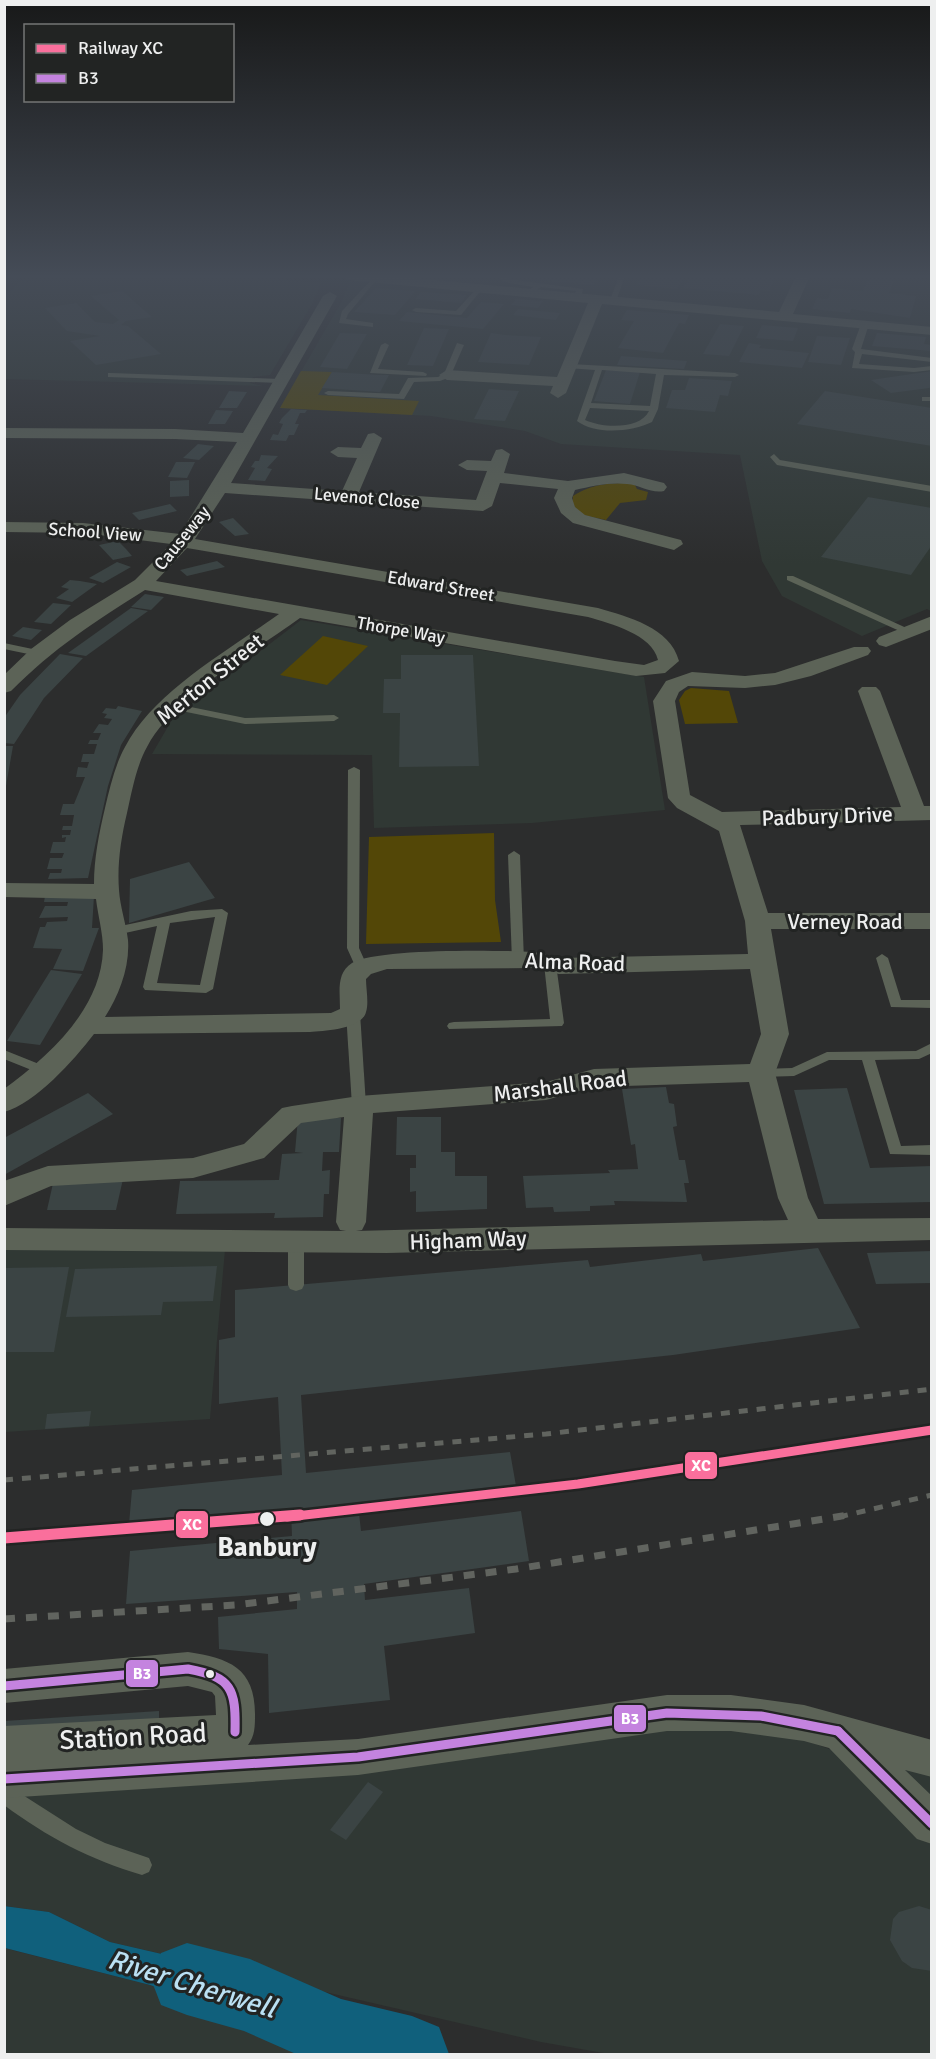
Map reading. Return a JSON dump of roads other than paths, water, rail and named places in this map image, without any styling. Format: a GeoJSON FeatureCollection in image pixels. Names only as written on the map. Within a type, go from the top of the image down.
{"type":"FeatureCollection","features":[{"type":"Feature","properties":{"kind":"street","name":"Causeway"},"geometry":{"type":"LineString","coordinates":[[4,687],[38,653],[77,624],[142,584],[184,541],[220,487],[285,372]]}},
{"type":"Feature","properties":{"kind":"street"},"geometry":{"type":"LineString","coordinates":[[447,375],[561,387],[567,372]]}},
{"type":"Feature","properties":{"kind":"street"},"geometry":{"type":"LineString","coordinates":[[4,433],[175,434],[246,438]]}},
{"type":"Feature","properties":{"kind":"street"},"geometry":{"type":"LineString","coordinates":[[338,452],[371,446],[348,495]]}},
{"type":"Feature","properties":{"kind":"street"},"geometry":{"type":"LineString","coordinates":[[467,465],[498,466],[539,480],[568,486],[611,478],[640,479],[658,487]]}},
{"type":"Feature","properties":{"kind":"street","name":"Levenot Close"},"geometry":{"type":"LineString","coordinates":[[220,487],[348,495],[412,509],[483,506],[498,466]]}},
{"type":"Feature","properties":{"kind":"street"},"geometry":{"type":"LineString","coordinates":[[568,486],[563,498],[567,509],[579,519],[674,544]]}},
{"type":"Feature","properties":{"kind":"street","name":"School View"},"geometry":{"type":"LineString","coordinates":[[4,527],[83,528],[184,541]]}},
{"type":"Feature","properties":{"kind":"street","name":"Edward Street"},"geometry":{"type":"LineString","coordinates":[[184,541],[591,612],[630,625],[656,641],[669,656],[666,666],[660,669]]}},
{"type":"Feature","properties":{"kind":"street","name":"Thorpe Way"},"geometry":{"type":"LineString","coordinates":[[142,584],[615,667],[660,669]]}},
{"type":"Feature","properties":{"kind":"street","name":"Merton Street"},"geometry":{"type":"LineString","coordinates":[[4,1103],[44,1071],[88,1026],[114,967],[116,931],[107,892],[109,847],[133,755],[147,731],[171,706],[295,612]]}},
{"type":"Feature","properties":{"kind":"street"},"geometry":{"type":"LineString","coordinates":[[886,641],[932,622]]}},
{"type":"Feature","properties":{"kind":"street"},"geometry":{"type":"LineString","coordinates":[[807,1229],[793,1198],[761,1073],[775,1035],[762,961],[758,921],[730,828],[722,819],[686,805],[679,798],[663,701],[669,688],[683,680],[700,678],[743,682],[786,678],[861,651]]}},
{"type":"Feature","properties":{"kind":"street"},"geometry":{"type":"LineString","coordinates":[[869,691],[923,813]]}},
{"type":"Feature","properties":{"kind":"street","name":"Padbury Drive"},"geometry":{"type":"LineString","coordinates":[[722,819],[923,813]]}},
{"type":"Feature","properties":{"kind":"street"},"geometry":{"type":"LineString","coordinates":[[4,890],[107,892]]}},
{"type":"Feature","properties":{"kind":"street","name":"Verney Road"},"geometry":{"type":"LineString","coordinates":[[758,921],[932,921]]}},
{"type":"Feature","properties":{"kind":"street","name":"Alma Road"},"geometry":{"type":"LineString","coordinates":[[362,968],[385,961],[518,960],[550,964],[762,961]]}},
{"type":"Feature","properties":{"kind":"street"},"geometry":{"type":"LineString","coordinates":[[88,1026],[310,1024],[337,1021],[353,1013],[353,977],[362,968]]}},
{"type":"Feature","properties":{"kind":"street","name":"Marshall Road"},"geometry":{"type":"LineString","coordinates":[[4,1196],[15,1188],[48,1176],[194,1168],[254,1150],[292,1115],[359,1105],[575,1090],[594,1078],[761,1073]]}},
{"type":"Feature","properties":{"kind":"street"},"geometry":{"type":"LineString","coordinates":[[351,1222],[359,1105]]}},
{"type":"Feature","properties":{"kind":"street","name":"Higham Way"},"geometry":{"type":"LineString","coordinates":[[4,1239],[97,1237],[398,1242],[807,1229],[932,1229]]}},
{"type":"Feature","properties":{"kind":"street","name":"Station Road"},"geometry":{"type":"LineString","coordinates":[[4,1686],[188,1669],[206,1671],[231,1684],[236,1696],[235,1732],[4,1744]]}},
{"type":"Feature","properties":{"kind":"street"},"geometry":{"type":"LineString","coordinates":[[4,1779],[358,1757],[667,1713],[761,1716],[838,1731],[932,1759]]}},
{"type":"Feature","properties":{"kind":"street"},"geometry":{"type":"LineString","coordinates":[[838,1731],[932,1825]]}},
{"type":"Feature","properties":{"kind":"lane"},"geometry":{"type":"LineString","coordinates":[[393,372],[447,375]]}},
{"type":"Feature","properties":{"kind":"lane"},"geometry":{"type":"LineString","coordinates":[[328,393],[401,397],[411,380],[440,379],[448,372]]}},
{"type":"Feature","properties":{"kind":"lane"},"geometry":{"type":"LineString","coordinates":[[598,372],[581,421],[618,427],[631,427],[645,423],[652,416],[662,375],[658,372]]}},
{"type":"Feature","properties":{"kind":"lane"},"geometry":{"type":"LineString","coordinates":[[660,372],[735,375]]}},
{"type":"Feature","properties":{"kind":"lane"},"geometry":{"type":"LineString","coordinates":[[111,375],[280,381]]}},
{"type":"Feature","properties":{"kind":"lane"},"geometry":{"type":"LineString","coordinates":[[586,405],[654,409]]}},
{"type":"Feature","properties":{"kind":"lane"},"geometry":{"type":"LineString","coordinates":[[774,457],[777,462],[932,489]]}},
{"type":"Feature","properties":{"kind":"lane"},"geometry":{"type":"LineString","coordinates":[[790,578],[908,632]]}},
{"type":"Feature","properties":{"kind":"lane"},"geometry":{"type":"LineString","coordinates":[[4,645],[38,653]]}},
{"type":"Feature","properties":{"kind":"lane"},"geometry":{"type":"LineString","coordinates":[[171,706],[245,721],[334,718]]}},
{"type":"Feature","properties":{"kind":"lane"},"geometry":{"type":"LineString","coordinates":[[354,770],[353,948],[362,968]]}},
{"type":"Feature","properties":{"kind":"lane"},"geometry":{"type":"LineString","coordinates":[[514,855],[518,960]]}},
{"type":"Feature","properties":{"kind":"lane"},"geometry":{"type":"LineString","coordinates":[[116,931],[191,915],[222,913],[206,989],[150,987],[164,922]]}},
{"type":"Feature","properties":{"kind":"lane"},"geometry":{"type":"LineString","coordinates":[[882,958],[896,1004],[932,1004]]}},
{"type":"Feature","properties":{"kind":"lane"},"geometry":{"type":"LineString","coordinates":[[454,1026],[557,1023],[550,964]]}},
{"type":"Feature","properties":{"kind":"lane"},"geometry":{"type":"LineString","coordinates":[[353,1013],[359,1105]]}},
{"type":"Feature","properties":{"kind":"lane","name":"Marshall Road"},"geometry":{"type":"LineString","coordinates":[[761,1073],[794,1072],[827,1056],[919,1055],[932,1047]]}},
{"type":"Feature","properties":{"kind":"lane"},"geometry":{"type":"LineString","coordinates":[[4,1054],[44,1071]]}},
{"type":"Feature","properties":{"kind":"lane"},"geometry":{"type":"LineString","coordinates":[[867,1055],[895,1151],[932,1150]]}},
{"type":"Feature","properties":{"kind":"lane"},"geometry":{"type":"LineString","coordinates":[[296,1242],[296,1285]]}},
{"type":"Feature","properties":{"kind":"lane"},"geometry":{"type":"LineString","coordinates":[[4,1792],[55,1831],[81,1845],[142,1865]]}},
{"type":"Feature","properties":{"kind":"water"},"geometry":{"type":"Polygon","coordinates":[[[4,1906],[49,1912],[110,1942],[261,1977],[233,2015],[150,1985],[5,1948],[4,1906]]]}},
{"type":"Feature","properties":{"kind":"waterway","name":"River Cherwell"},"geometry":{"type":"LineString","coordinates":[[187,1979],[250,1996],[337,2035],[412,2054]]}},
{"type":"Feature","properties":{"kind":"railway"},"geometry":{"type":"LineString","coordinates":[[4,1480],[546,1434],[932,1389]]}},
{"type":"Feature","properties":{"kind":"railway"},"geometry":{"type":"LineString","coordinates":[[846,1515],[932,1495]]}},
{"type":"Feature","properties":{"kind":"railway"},"geometry":{"type":"LineString","coordinates":[[4,1619],[236,1605],[516,1569],[846,1515]]}},
{"type":"Feature","properties":{"kind":"railway"},"geometry":{"type":"LineString","coordinates":[[839,1517],[846,1515]]}},
{"type":"Feature","properties":{"kind":"rail line","name":"XC"},"geometry":{"type":"LineString","coordinates":[[4,1538],[267,1519],[578,1484],[932,1430]]}},
{"type":"Feature","properties":{"kind":"place","name":"Banbury"},"geometry":{"type":"Point","coordinates":[267,1519]}}]}
